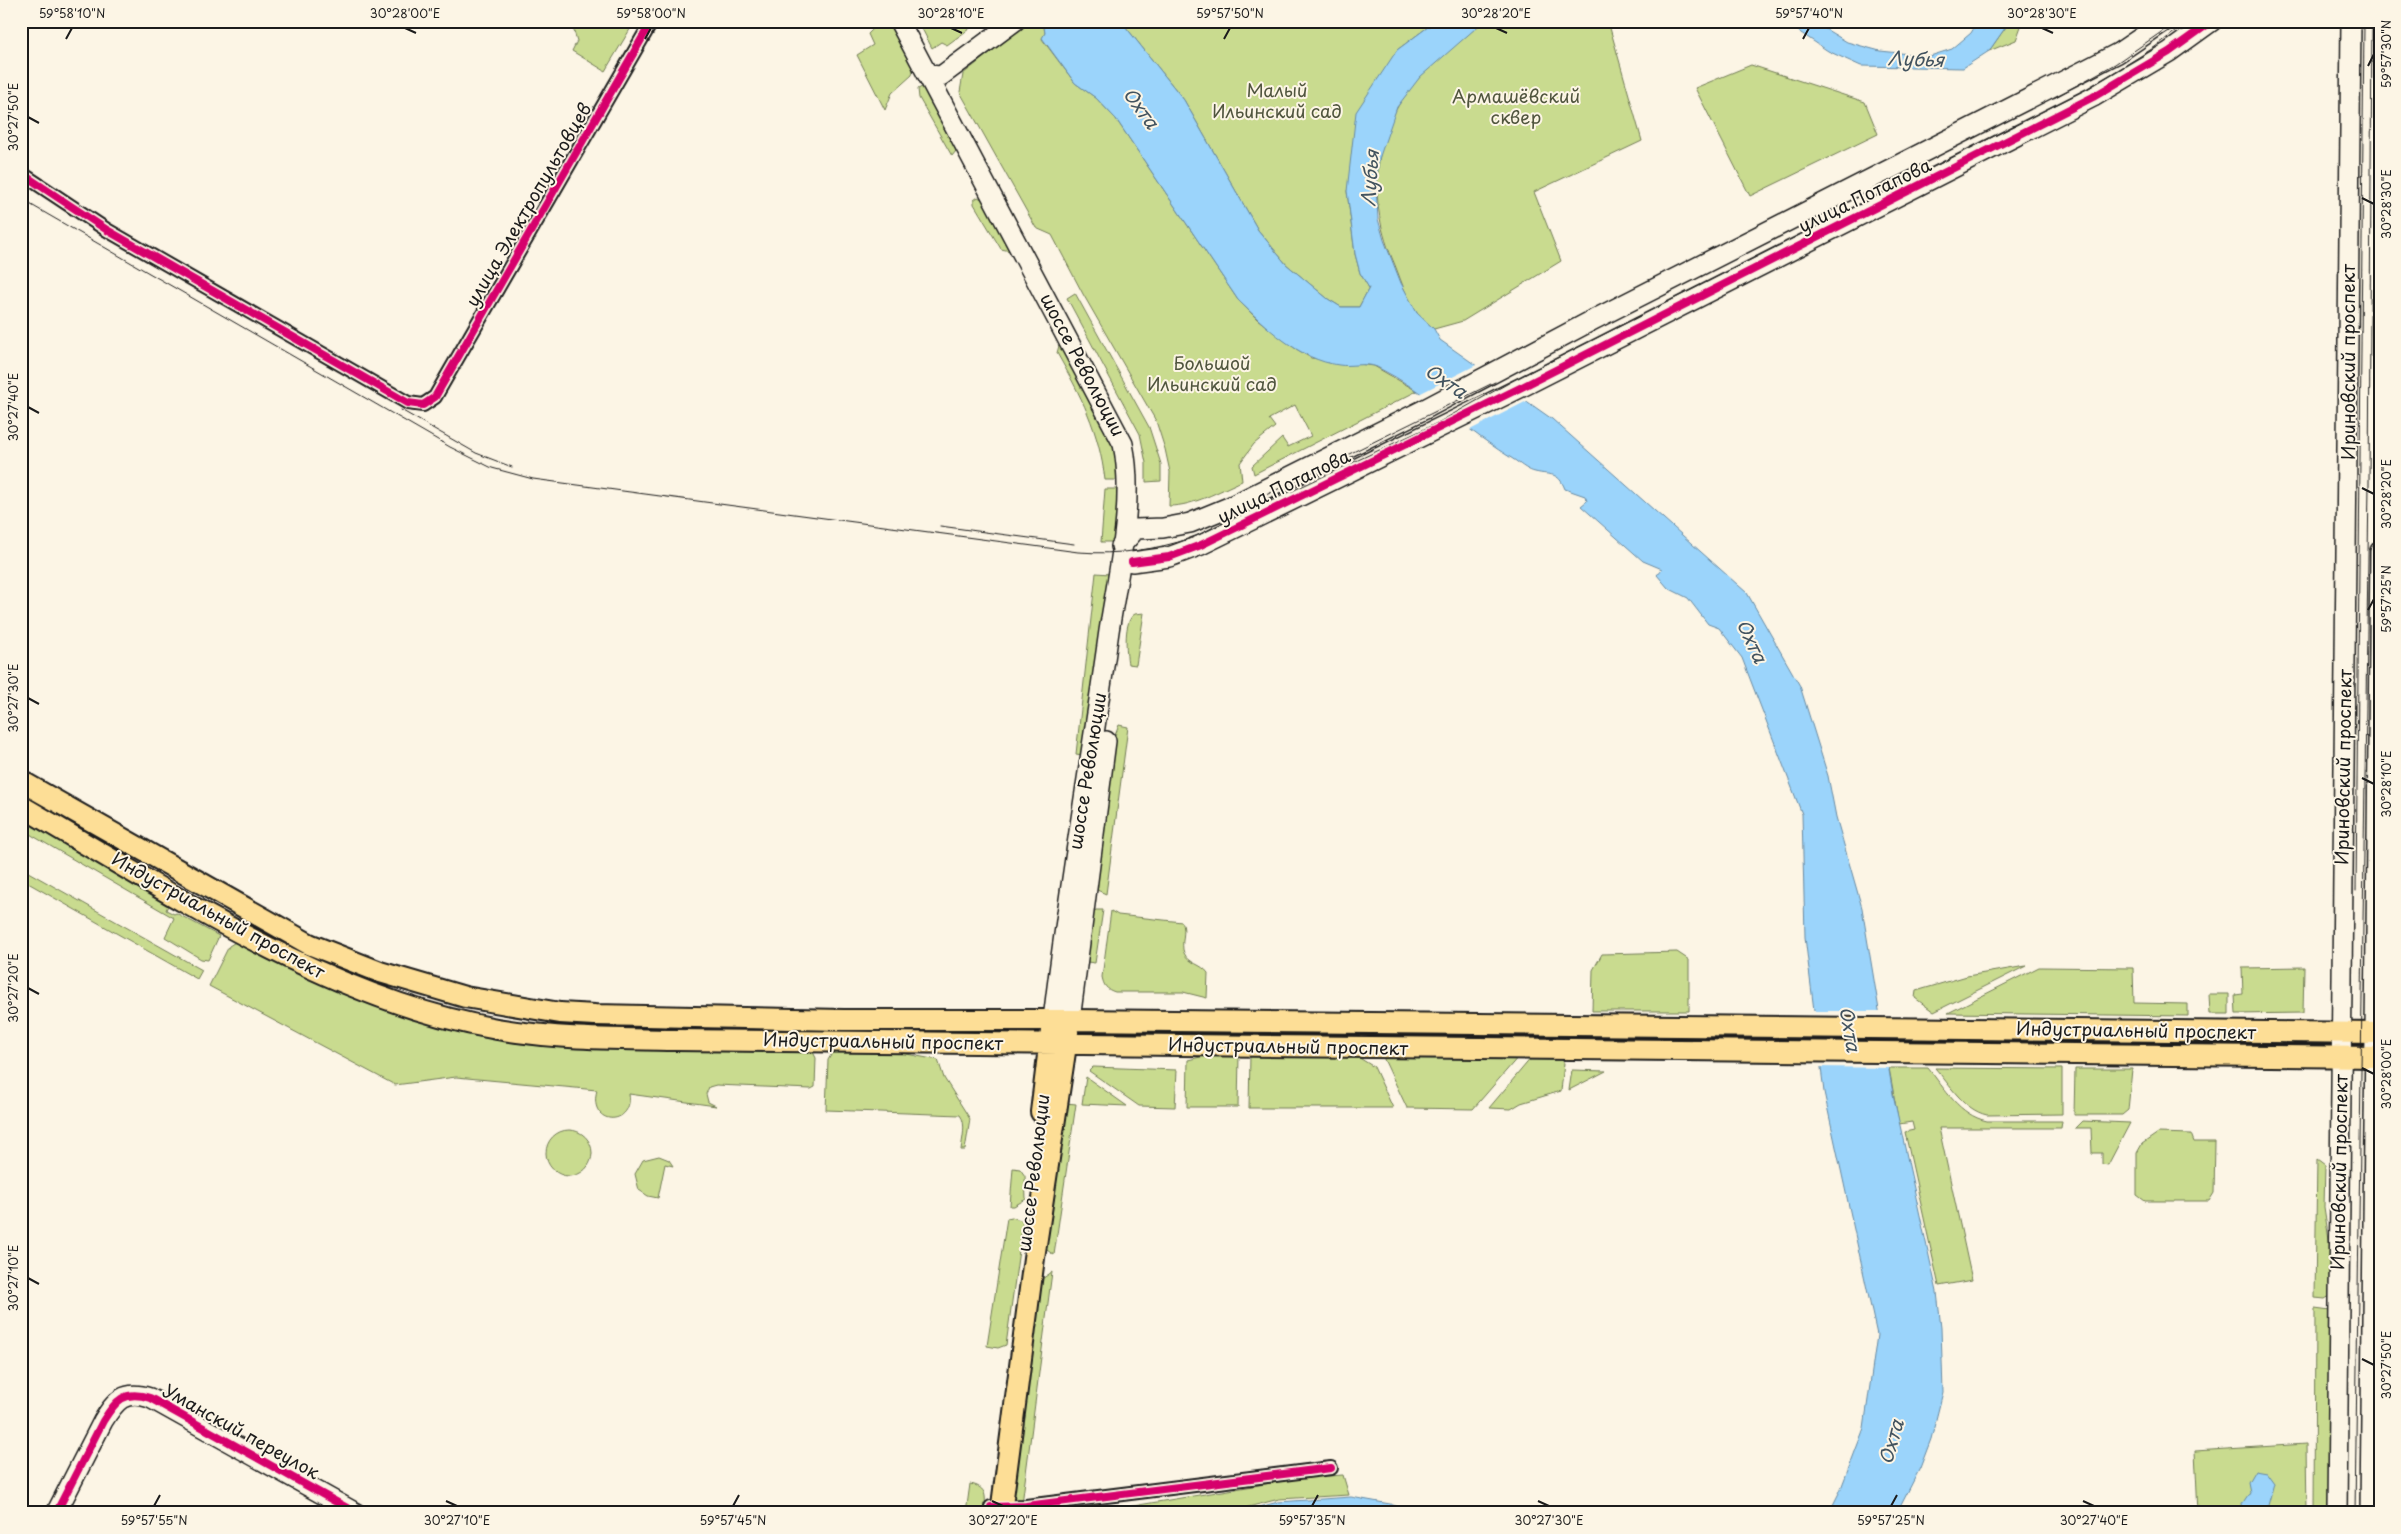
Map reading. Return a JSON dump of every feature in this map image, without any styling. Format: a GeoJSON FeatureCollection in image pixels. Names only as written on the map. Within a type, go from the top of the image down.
{"type":"FeatureCollection","features":[{"type":"Feature","properties":{"kind":"main road"},"geometry":{"type":"LineString","coordinates":[[899,21],[935,72]]}},
{"type":"Feature","properties":{"kind":"main road"},"geometry":{"type":"LineString","coordinates":[[912,21],[935,72]]}},
{"type":"Feature","properties":{"kind":"main road"},"geometry":{"type":"LineString","coordinates":[[935,72],[996,21]]}},
{"type":"Feature","properties":{"kind":"main road"},"geometry":{"type":"LineString","coordinates":[[935,72],[1015,21]]}},
{"type":"Feature","properties":{"kind":"main road","name":"улица Потапова"},"geometry":{"type":"LineString","coordinates":[[1136,529],[1163,528],[1190,522],[1229,507],[1423,410],[2089,68],[2118,52],[2165,21]]}},
{"type":"Feature","properties":{"kind":"main road","name":"улица Потапова"},"geometry":{"type":"LineString","coordinates":[[1132,562],[1158,560],[1179,554],[1445,426],[2085,102],[2169,52],[2212,21]]}},
{"type":"Feature","properties":{"kind":"main road","name":"Ириновский проспект"},"geometry":{"type":"LineString","coordinates":[[2337,1513],[2352,21]]}},
{"type":"Feature","properties":{"kind":"main road","name":"шоссе Революции"},"geometry":{"type":"LineString","coordinates":[[935,72],[1134,439],[1139,465],[1136,529],[1132,562],[1061,1020],[1041,1209],[996,1510]]}},
{"type":"Feature","properties":{"kind":"main road","name":"шоссе Революции"},"geometry":{"type":"LineString","coordinates":[[935,72],[1124,444],[1128,467],[1128,485],[1121,546],[1093,749],[1078,827],[1061,1020]]}},
{"type":"Feature","properties":{"kind":"main road"},"geometry":{"type":"LineString","coordinates":[[1132,562],[1121,546],[1136,529]]}},
{"type":"Feature","properties":{"kind":"main road","name":"Ириновский проспект"},"geometry":{"type":"LineString","coordinates":[[2370,1513],[2377,1057],[2380,551]]}},
{"type":"Feature","properties":{"kind":"main road","name":"Индустриальный проспект"},"geometry":{"type":"LineString","coordinates":[[21,781],[309,944],[380,972],[464,997],[560,1013],[853,1020],[1061,1020],[2377,1033]]}},
{"type":"Feature","properties":{"kind":"main road","name":"Индустриальный проспект"},"geometry":{"type":"LineString","coordinates":[[21,806],[281,953],[362,990],[426,1012],[477,1025],[535,1034],[584,1038],[1058,1044],[2377,1057]]}},
{"type":"Feature","properties":{"kind":"main road"},"geometry":{"type":"LineString","coordinates":[[1789,1027],[1790,1052]]}},
{"type":"Feature","properties":{"kind":"main road"},"geometry":{"type":"LineString","coordinates":[[1889,1028],[1892,1053]]}},
{"type":"Feature","properties":{"kind":"main road","name":"Уманский переулок"},"geometry":{"type":"LineString","coordinates":[[56,1513],[103,1420],[123,1396],[136,1393],[150,1398],[356,1513]]}},
{"type":"Feature","properties":{"kind":"street","name":"улица Электропультовцев"},"geometry":{"type":"LineString","coordinates":[[21,173],[107,230],[408,404],[422,405],[429,401],[439,390],[652,21]]}},
{"type":"Feature","properties":{"kind":"street"},"geometry":{"type":"LineString","coordinates":[[996,1510],[1331,1468]]}},
{"type":"Feature","properties":{"kind":"green space"},"geometry":{"type":"Polygon","coordinates":[[[571,21],[635,21],[605,71],[572,51],[577,41],[571,21]]]}},
{"type":"Feature","properties":{"kind":"green space"},"geometry":{"type":"Polygon","coordinates":[[[918,21],[980,21],[947,45],[941,42],[932,48],[918,21]]]}},
{"type":"Feature","properties":{"kind":"green space","name":"Большой Ильинский сад"},"geometry":{"type":"Polygon","coordinates":[[[1030,21],[1043,21],[1045,33],[1042,39],[1075,83],[1096,98],[1116,119],[1238,300],[1257,319],[1293,347],[1311,358],[1374,366],[1417,391],[1254,474],[1252,466],[1282,438],[1288,447],[1311,436],[1295,405],[1269,419],[1275,427],[1254,444],[1240,463],[1242,481],[1197,501],[1169,506],[1170,472],[1156,421],[1083,294],[1052,235],[1036,228],[960,92],[963,74],[1030,21]]]}},
{"type":"Feature","properties":{"kind":"green space","name":"Малый Ильинский сад"},"geometry":{"type":"Polygon","coordinates":[[[1121,21],[1436,21],[1397,50],[1347,191],[1355,254],[1360,273],[1369,288],[1359,307],[1341,307],[1328,299],[1286,264],[1258,230],[1184,100],[1121,21]]]}},
{"type":"Feature","properties":{"kind":"green space","name":"Армашёвский сквер"},"geometry":{"type":"Polygon","coordinates":[[[1484,21],[1608,21],[1642,141],[1534,192],[1561,261],[1463,321],[1434,329],[1417,313],[1409,300],[1384,235],[1377,187],[1379,162],[1384,139],[1405,95],[1428,69],[1484,21]]]}},
{"type":"Feature","properties":{"kind":"green space"},"geometry":{"type":"Polygon","coordinates":[[[2010,21],[2023,21],[2016,40],[1989,51],[2010,21]]]}},
{"type":"Feature","properties":{"kind":"green space"},"geometry":{"type":"Polygon","coordinates":[[[885,25],[896,29],[915,61],[912,75],[892,93],[885,110],[857,55],[873,45],[868,34],[875,27],[885,25]]]}},
{"type":"Feature","properties":{"kind":"green space"},"geometry":{"type":"Polygon","coordinates":[[[1751,65],[1865,102],[1878,134],[1750,196],[1695,88],[1751,65]]]}},
{"type":"Feature","properties":{"kind":"green space"},"geometry":{"type":"Polygon","coordinates":[[[924,86],[955,146],[956,151],[952,156],[919,98],[918,89],[924,86]]]}},
{"type":"Feature","properties":{"kind":"green space"},"geometry":{"type":"Polygon","coordinates":[[[978,197],[989,203],[1015,252],[1001,249],[974,204],[974,200],[978,197]]]}},
{"type":"Feature","properties":{"kind":"green space"},"geometry":{"type":"Polygon","coordinates":[[[1075,293],[1149,427],[1161,464],[1161,481],[1146,482],[1146,463],[1140,434],[1067,298],[1075,293]]]}},
{"type":"Feature","properties":{"kind":"green space"},"geometry":{"type":"Polygon","coordinates":[[[1060,342],[1117,446],[1121,480],[1105,480],[1094,429],[1074,384],[1057,353],[1060,342]]]}},
{"type":"Feature","properties":{"kind":"green space"},"geometry":{"type":"Polygon","coordinates":[[[1105,489],[1120,489],[1114,542],[1101,542],[1105,489]]]}},
{"type":"Feature","properties":{"kind":"green space"},"geometry":{"type":"Polygon","coordinates":[[[1096,573],[1110,574],[1082,755],[1076,754],[1096,573]]]}},
{"type":"Feature","properties":{"kind":"green space"},"geometry":{"type":"Polygon","coordinates":[[[1144,613],[1136,665],[1128,664],[1127,629],[1131,617],[1135,614],[1144,613]]]}},
{"type":"Feature","properties":{"kind":"green space"},"geometry":{"type":"Polygon","coordinates":[[[1119,725],[1128,727],[1106,894],[1097,890],[1100,833],[1114,738],[1119,725]]]}},
{"type":"Feature","properties":{"kind":"green space"},"geometry":{"type":"Polygon","coordinates":[[[21,818],[169,903],[166,910],[174,914],[176,913],[219,936],[208,960],[201,959],[165,937],[174,918],[21,829],[21,818]]]}},
{"type":"Feature","properties":{"kind":"green space"},"geometry":{"type":"Polygon","coordinates":[[[21,868],[202,970],[197,979],[21,879],[21,868]]]}},
{"type":"Feature","properties":{"kind":"green space"},"geometry":{"type":"Polygon","coordinates":[[[1103,910],[1095,963],[1087,962],[1094,911],[1103,910]]]}},
{"type":"Feature","properties":{"kind":"green space"},"geometry":{"type":"Polygon","coordinates":[[[1111,911],[1118,915],[1182,922],[1184,929],[1183,949],[1186,957],[1208,973],[1207,998],[1183,992],[1115,992],[1107,988],[1102,977],[1111,911]]]}},
{"type":"Feature","properties":{"kind":"green space"},"geometry":{"type":"Polygon","coordinates":[[[237,941],[300,974],[365,1002],[432,1025],[467,1034],[502,1041],[564,1047],[813,1052],[816,1058],[815,1087],[811,1089],[716,1085],[709,1087],[706,1094],[708,1102],[716,1106],[629,1094],[629,1105],[625,1113],[611,1118],[604,1116],[598,1111],[596,1102],[597,1090],[456,1077],[395,1085],[209,986],[229,946],[237,941]]]}},
{"type":"Feature","properties":{"kind":"green space"},"geometry":{"type":"Polygon","coordinates":[[[1677,952],[1689,960],[1689,1011],[1592,1011],[1593,970],[1602,954],[1677,952]]]}},
{"type":"Feature","properties":{"kind":"green space"},"geometry":{"type":"Polygon","coordinates":[[[2026,966],[1934,1012],[1915,998],[1916,991],[1967,976],[2026,966]]]}},
{"type":"Feature","properties":{"kind":"green space"},"geometry":{"type":"Polygon","coordinates":[[[2039,967],[2133,968],[2134,1003],[2188,1004],[2188,1016],[1948,1013],[2039,967]]]}},
{"type":"Feature","properties":{"kind":"green space"},"geometry":{"type":"Polygon","coordinates":[[[2304,967],[2303,1013],[2236,1014],[2235,995],[2243,994],[2242,968],[2304,967]]]}},
{"type":"Feature","properties":{"kind":"green space"},"geometry":{"type":"Polygon","coordinates":[[[2209,994],[2229,994],[2229,1014],[2210,1014],[2209,994]]]}},
{"type":"Feature","properties":{"kind":"green space"},"geometry":{"type":"Polygon","coordinates":[[[833,1052],[896,1052],[938,1060],[944,1078],[970,1119],[965,1150],[961,1150],[964,1127],[960,1115],[826,1110],[828,1060],[833,1052]]]}},
{"type":"Feature","properties":{"kind":"green space"},"geometry":{"type":"Polygon","coordinates":[[[1221,1052],[1239,1055],[1238,1107],[1187,1107],[1188,1060],[1221,1052]]]}},
{"type":"Feature","properties":{"kind":"green space"},"geometry":{"type":"Polygon","coordinates":[[[1353,1054],[1374,1067],[1393,1108],[1249,1108],[1250,1055],[1353,1054]]]}},
{"type":"Feature","properties":{"kind":"green space"},"geometry":{"type":"Polygon","coordinates":[[[1382,1055],[1519,1056],[1473,1109],[1407,1108],[1382,1055]]]}},
{"type":"Feature","properties":{"kind":"green space"},"geometry":{"type":"Polygon","coordinates":[[[1532,1057],[1560,1057],[1564,1063],[1561,1091],[1521,1103],[1511,1109],[1489,1108],[1532,1057]]]}},
{"type":"Feature","properties":{"kind":"green space"},"geometry":{"type":"Polygon","coordinates":[[[1093,1067],[1177,1070],[1175,1107],[1139,1106],[1089,1071],[1093,1067]]]}},
{"type":"Feature","properties":{"kind":"green space"},"geometry":{"type":"Polygon","coordinates":[[[1889,1068],[1928,1068],[1953,1100],[1977,1118],[1987,1121],[2062,1121],[2061,1128],[1939,1128],[1972,1280],[1939,1286],[1905,1132],[1914,1130],[1912,1122],[1899,1124],[1889,1068]]]}},
{"type":"Feature","properties":{"kind":"green space"},"geometry":{"type":"Polygon","coordinates":[[[1935,1068],[2062,1069],[2062,1114],[1987,1115],[1971,1108],[1964,1102],[1935,1068]]]}},
{"type":"Feature","properties":{"kind":"green space"},"geometry":{"type":"Polygon","coordinates":[[[2075,1069],[2132,1069],[2128,1110],[2122,1115],[2074,1115],[2075,1069]]]}},
{"type":"Feature","properties":{"kind":"green space"},"geometry":{"type":"Polygon","coordinates":[[[1572,1070],[1606,1071],[1569,1090],[1572,1070]]]}},
{"type":"Feature","properties":{"kind":"green space"},"geometry":{"type":"Polygon","coordinates":[[[1086,1077],[1127,1106],[1082,1104],[1086,1077]]]}},
{"type":"Feature","properties":{"kind":"green space"},"geometry":{"type":"Polygon","coordinates":[[[1066,1103],[1076,1104],[1054,1255],[1044,1248],[1066,1103]]]}},
{"type":"Feature","properties":{"kind":"green space"},"geometry":{"type":"Polygon","coordinates":[[[2082,1121],[2130,1123],[2108,1165],[2102,1164],[2102,1153],[2092,1153],[2091,1128],[2075,1128],[2082,1121]]]}},
{"type":"Feature","properties":{"kind":"green space"},"geometry":{"type":"Polygon","coordinates":[[[564,1130],[574,1130],[588,1140],[592,1153],[588,1166],[582,1172],[574,1176],[564,1176],[550,1166],[546,1158],[546,1148],[556,1134],[564,1130]]]}},
{"type":"Feature","properties":{"kind":"green space"},"geometry":{"type":"Polygon","coordinates":[[[2158,1133],[2191,1134],[2194,1142],[2215,1142],[2214,1193],[2209,1201],[2145,1201],[2137,1195],[2137,1153],[2142,1144],[2158,1133]]]}},
{"type":"Feature","properties":{"kind":"green space"},"geometry":{"type":"Polygon","coordinates":[[[659,1156],[669,1160],[673,1166],[665,1164],[658,1198],[648,1196],[639,1190],[635,1174],[643,1160],[659,1156]]]}},
{"type":"Feature","properties":{"kind":"green space"},"geometry":{"type":"Polygon","coordinates":[[[2317,1159],[2325,1165],[2324,1207],[2330,1247],[2330,1296],[2325,1299],[2315,1298],[2317,1159]]]}},
{"type":"Feature","properties":{"kind":"green space"},"geometry":{"type":"Polygon","coordinates":[[[1013,1168],[1020,1169],[1025,1176],[1026,1199],[1014,1206],[1010,1206],[1013,1168]]]}},
{"type":"Feature","properties":{"kind":"green space"},"geometry":{"type":"Polygon","coordinates":[[[1012,1217],[1023,1221],[1006,1345],[998,1348],[987,1346],[1007,1218],[1012,1217]]]}},
{"type":"Feature","properties":{"kind":"green space"},"geometry":{"type":"Polygon","coordinates":[[[1052,1272],[1022,1504],[1012,1498],[1039,1281],[1052,1272]]]}},
{"type":"Feature","properties":{"kind":"green space"},"geometry":{"type":"Polygon","coordinates":[[[2315,1309],[2330,1311],[2328,1513],[2314,1513],[2315,1309]]]}},
{"type":"Feature","properties":{"kind":"green space"},"geometry":{"type":"Polygon","coordinates":[[[2306,1444],[2307,1513],[2198,1513],[2195,1451],[2306,1444]]]}},
{"type":"Feature","properties":{"kind":"green space"},"geometry":{"type":"Polygon","coordinates":[[[1343,1475],[1349,1495],[1279,1499],[1225,1513],[1090,1513],[1093,1504],[1121,1508],[1301,1478],[1343,1475]]]}},
{"type":"Feature","properties":{"kind":"green space"},"geometry":{"type":"Polygon","coordinates":[[[970,1484],[976,1485],[983,1491],[985,1498],[984,1513],[966,1513],[970,1484]]]}},
{"type":"Feature","properties":{"kind":"water"},"geometry":{"type":"Polygon","coordinates":[[[1043,21],[1121,21],[1184,100],[1258,230],[1286,264],[1328,299],[1341,307],[1359,307],[1369,288],[1360,273],[1355,254],[1347,191],[1356,112],[1397,50],[1436,21],[1484,21],[1420,77],[1397,107],[1379,159],[1376,186],[1378,219],[1401,283],[1417,313],[1434,329],[1440,340],[1552,419],[1747,593],[1800,686],[1828,776],[1836,817],[1862,908],[1893,1094],[1937,1292],[1941,1328],[1943,1392],[1931,1439],[1920,1468],[1897,1513],[1829,1513],[1840,1491],[1864,1428],[1877,1335],[1824,1092],[1805,937],[1802,814],[1742,658],[1719,628],[1708,624],[1688,598],[1668,588],[1657,575],[1662,569],[1643,561],[1581,506],[1587,501],[1585,496],[1565,489],[1560,479],[1553,475],[1525,468],[1413,388],[1377,367],[1368,365],[1339,365],[1310,357],[1284,341],[1260,321],[1238,300],[1116,119],[1096,98],[1075,83],[1042,38],[1045,33],[1043,21]]]}},
{"type":"Feature","properties":{"kind":"water","name":"Лубья"},"geometry":{"type":"Polygon","coordinates":[[[1783,21],[1812,21],[1847,42],[1880,51],[1930,56],[1952,49],[1971,33],[1978,21],[2010,21],[1989,51],[1963,68],[1861,66],[1828,51],[1783,21]]]}},
{"type":"Feature","properties":{"kind":"water"},"geometry":{"type":"Polygon","coordinates":[[[2255,1470],[2266,1472],[2274,1483],[2266,1513],[2243,1513],[2242,1504],[2250,1492],[2248,1482],[2255,1470]]]}},
{"type":"Feature","properties":{"kind":"water"},"geometry":{"type":"Polygon","coordinates":[[[1351,1497],[1390,1504],[1416,1513],[1237,1513],[1278,1502],[1351,1497]]]}},
{"type":"Feature","properties":{"kind":"pier"},"geometry":{"type":"Polygon","coordinates":[[[1478,364],[1529,400],[1468,431],[1417,395],[1478,364]]]}},
{"type":"Feature","properties":{"kind":"pier"},"geometry":{"type":"Polygon","coordinates":[[[1812,1011],[1882,1011],[1891,1068],[1819,1067],[1812,1011]]]}},
{"type":"Feature","properties":{"kind":"tram line"},"geometry":{"type":"LineString","coordinates":[[21,199],[450,447],[492,468],[533,479],[1078,552],[1122,552],[1164,546],[1192,538],[1439,422],[1514,380],[2089,88],[2155,47],[2189,21]]}},
{"type":"Feature","properties":{"kind":"tram line"},"geometry":{"type":"LineString","coordinates":[[2356,891],[2364,21]]}},
{"type":"Feature","properties":{"kind":"tram line"},"geometry":{"type":"LineString","coordinates":[[2355,1513],[2369,484],[2372,21]]}},
{"type":"Feature","properties":{"kind":"tram line"},"geometry":{"type":"LineString","coordinates":[[2054,98],[2115,64],[2173,24]]}},
{"type":"Feature","properties":{"kind":"tram line"},"geometry":{"type":"LineString","coordinates":[[1266,495],[1495,382]]}},
{"type":"Feature","properties":{"kind":"tram line"},"geometry":{"type":"LineString","coordinates":[[401,410],[476,453],[512,467]]}},
{"type":"Feature","properties":{"kind":"tram line"},"geometry":{"type":"LineString","coordinates":[[940,526],[1074,544]]}},
{"type":"Feature","properties":{"kind":"cycle path"},"geometry":{"type":"LineString","coordinates":[[21,173],[107,230],[408,403],[423,405],[435,397],[652,21]]}},
{"type":"Feature","properties":{"kind":"cycle path"},"geometry":{"type":"LineString","coordinates":[[1132,562],[1169,557],[1201,545],[1524,386],[2093,97],[2169,52],[2212,21]]}},
{"type":"Feature","properties":{"kind":"cycle path"},"geometry":{"type":"LineString","coordinates":[[56,1513],[112,1407],[127,1396],[134,1395],[150,1398],[356,1513]]}},
{"type":"Feature","properties":{"kind":"cycle path"},"geometry":{"type":"LineString","coordinates":[[991,1507],[1026,1506],[1331,1468]]}},
{"type":"Feature","properties":{"kind":"water label","name":"Охта"},"geometry":{"type":"Point","coordinates":[1141,108]}},
{"type":"Feature","properties":{"kind":"water label","name":"Охта"},"geometry":{"type":"Point","coordinates":[1446,381]}},
{"type":"Feature","properties":{"kind":"water label","name":"Охта"},"geometry":{"type":"Point","coordinates":[1752,641]}},
{"type":"Feature","properties":{"kind":"water label","name":"Охта"},"geometry":{"type":"Point","coordinates":[1850,1029]}},
{"type":"Feature","properties":{"kind":"water label","name":"Охта"},"geometry":{"type":"Point","coordinates":[1891,1442]}}]}
